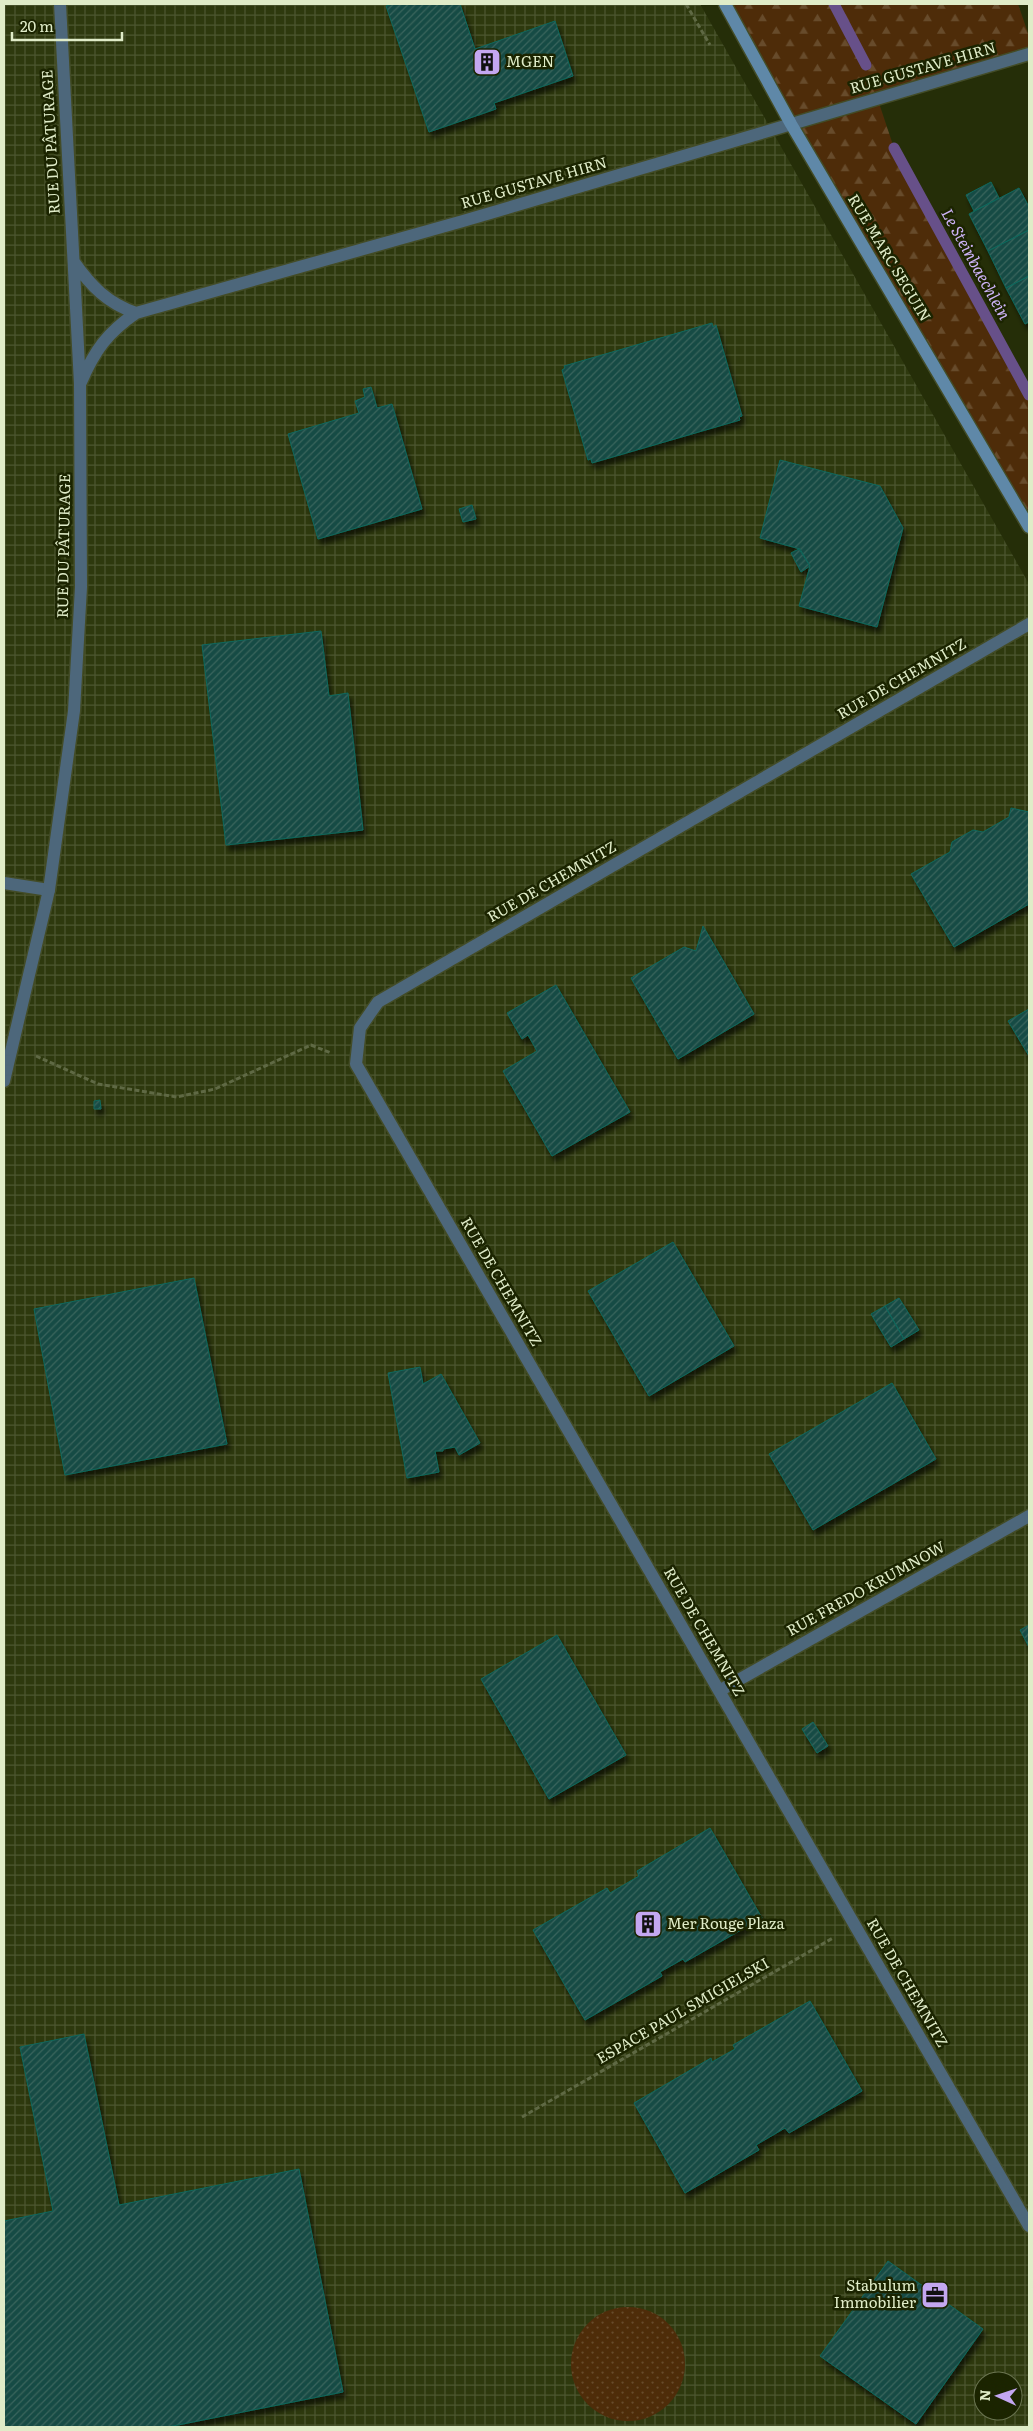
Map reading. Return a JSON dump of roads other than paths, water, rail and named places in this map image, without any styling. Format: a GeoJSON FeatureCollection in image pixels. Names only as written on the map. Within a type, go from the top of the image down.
{"type":"FeatureCollection","features":[{"type":"Feature","properties":{"kind":"street","name":"RUE DU PÂTURAGE"},"geometry":{"type":"LineString","coordinates":[[4,1081],[49,890],[75,702],[81,587],[80,384],[60,4]]}},
{"type":"Feature","properties":{"kind":"street","name":"RUE MARC SEGUIN"},"geometry":{"type":"LineString","coordinates":[[725,4],[791,124],[1029,527]]}},
{"type":"Feature","properties":{"kind":"street","name":"RUE GUSTAVE HIRN"},"geometry":{"type":"LineString","coordinates":[[80,384],[94,354],[105,338],[136,313],[463,221],[1029,54]]}},
{"type":"Feature","properties":{"kind":"street"},"geometry":{"type":"LineString","coordinates":[[74,262],[88,282],[106,299],[121,308],[136,313]]}},
{"type":"Feature","properties":{"kind":"street","name":"RUE DE CHEMNITZ"},"geometry":{"type":"LineString","coordinates":[[1029,624],[378,1002],[360,1028],[356,1064],[1029,2226]]}},
{"type":"Feature","properties":{"kind":"street"},"geometry":{"type":"LineString","coordinates":[[4,883],[49,890]]}},
{"type":"Feature","properties":{"kind":"street","name":"RUE FREDO KRUMNOW"},"geometry":{"type":"LineString","coordinates":[[719,1691],[1029,1516]]}},
{"type":"Feature","properties":{"kind":"waterway","name":"Le Steinbaechlein"},"geometry":{"type":"LineString","coordinates":[[834,4],[866,65]]}},
{"type":"Feature","properties":{"kind":"waterway","name":"Le Steinbaechlein"},"geometry":{"type":"LineString","coordinates":[[894,148],[1029,395]]}},
{"type":"Feature","properties":{"kind":"place","name":"MGEN"},"geometry":{"type":"Point","coordinates":[487,62]}},
{"type":"Feature","properties":{"kind":"place","name":"Mer Rouge Plaza"},"geometry":{"type":"Point","coordinates":[648,1924]}},
{"type":"Feature","properties":{"kind":"place","name":"Stabulum Immobilier"},"geometry":{"type":"Point","coordinates":[935,2295]}}]}
